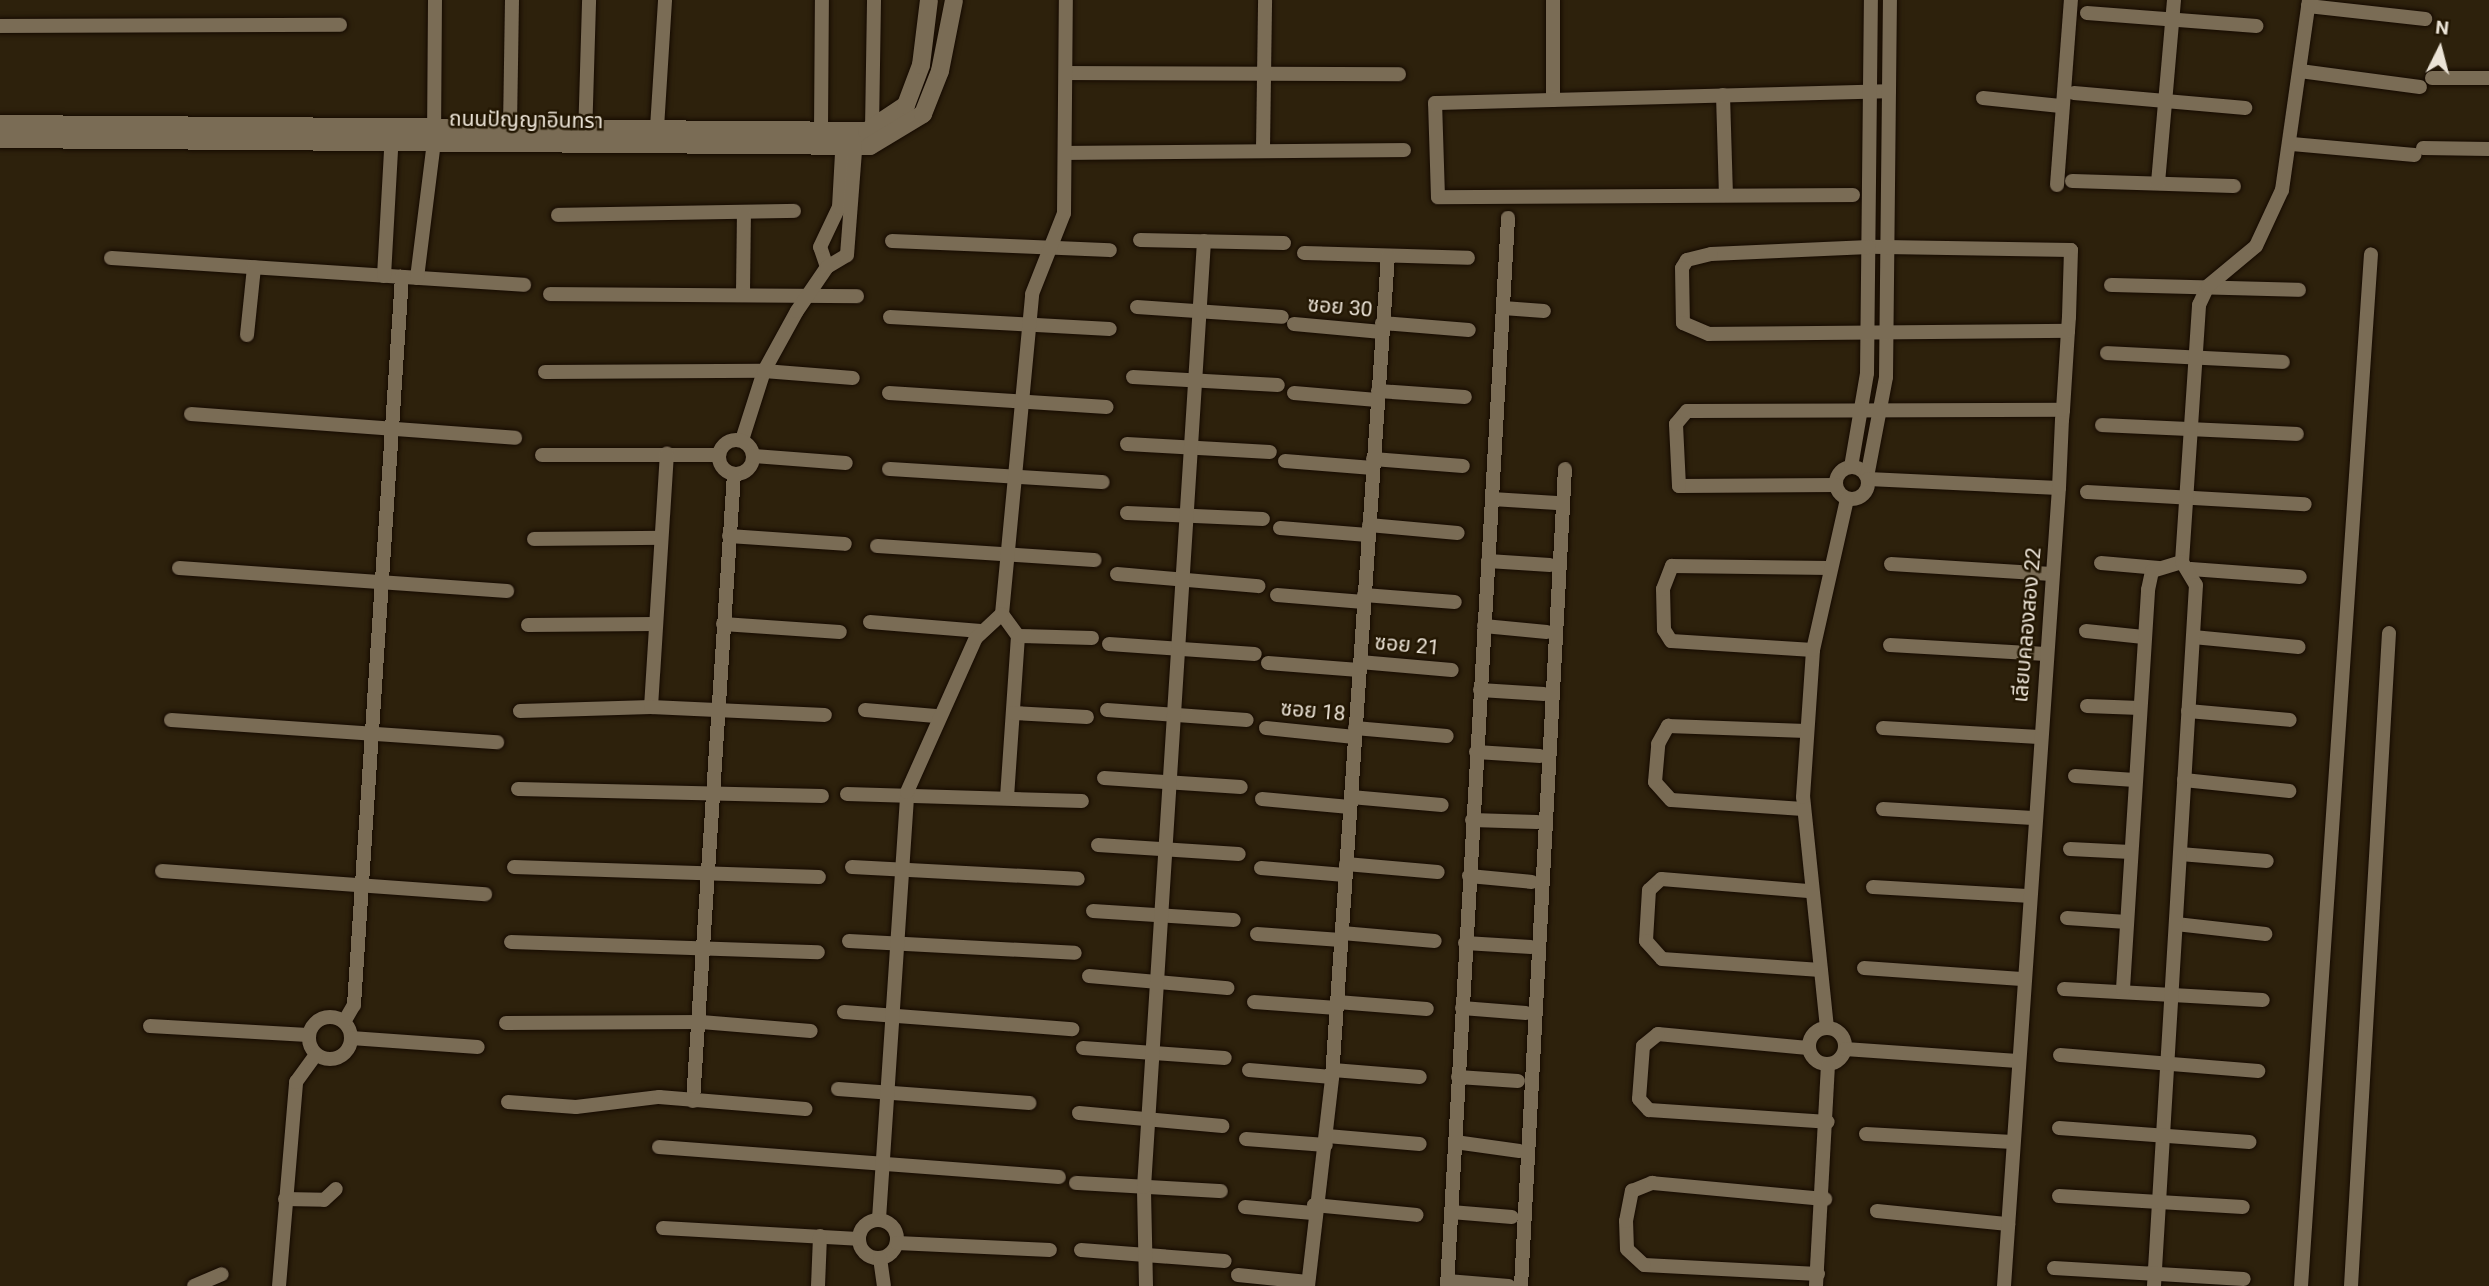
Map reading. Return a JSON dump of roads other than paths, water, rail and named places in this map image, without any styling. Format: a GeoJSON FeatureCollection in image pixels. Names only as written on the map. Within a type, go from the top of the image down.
{"type":"FeatureCollection","features":[{"type":"Feature","properties":{"kind":"street"},"geometry":{"type":"LineString","coordinates":[[344,1021],[354,1004],[392,430],[410,277],[433,134],[435,0]]}},
{"type":"Feature","properties":{"kind":"street"},"geometry":{"type":"LineString","coordinates":[[510,127],[512,0]]}},
{"type":"Feature","properties":{"kind":"street"},"geometry":{"type":"LineString","coordinates":[[585,135],[589,0]]}},
{"type":"Feature","properties":{"kind":"street"},"geometry":{"type":"LineString","coordinates":[[657,128],[665,0]]}},
{"type":"Feature","properties":{"kind":"street"},"geometry":{"type":"LineString","coordinates":[[821,130],[822,0]]}},
{"type":"Feature","properties":{"kind":"street"},"geometry":{"type":"LineString","coordinates":[[742,440],[764,371],[807,295],[827,267],[847,255],[841,220],[874,0]]}},
{"type":"Feature","properties":{"kind":"street"},"geometry":{"type":"LineString","coordinates":[[854,137],[906,105],[921,65],[929,0]]}},
{"type":"Feature","properties":{"kind":"street","name":"ถนนปัญญาอินทรา"},"geometry":{"type":"LineString","coordinates":[[0,124],[433,134],[898,135],[923,114],[940,71],[954,0]]}},
{"type":"Feature","properties":{"kind":"street"},"geometry":{"type":"LineString","coordinates":[[1007,797],[1018,636],[1002,614],[1032,294],[1064,213],[1066,0]]}},
{"type":"Feature","properties":{"kind":"street"},"geometry":{"type":"LineString","coordinates":[[1262,149],[1265,0]]}},
{"type":"Feature","properties":{"kind":"street"},"geometry":{"type":"LineString","coordinates":[[1553,0],[1553,100]]}},
{"type":"Feature","properties":{"kind":"street"},"geometry":{"type":"LineString","coordinates":[[1852,467],[1864,408],[1868,330],[1871,0]]}},
{"type":"Feature","properties":{"kind":"street"},"geometry":{"type":"LineString","coordinates":[[1847,499],[1865,494],[1883,409],[1887,330],[1890,0]]}},
{"type":"Feature","properties":{"kind":"street"},"geometry":{"type":"LineString","coordinates":[[2057,185],[2071,0]]}},
{"type":"Feature","properties":{"kind":"street"},"geometry":{"type":"LineString","coordinates":[[2158,183],[2174,0]]}},
{"type":"Feature","properties":{"kind":"street"},"geometry":{"type":"LineString","coordinates":[[2155,1279],[2167,1135],[2193,637],[2186,566],[2187,496],[2199,305],[2208,286],[2256,246],[2282,190],[2292,144],[2308,3],[2425,19]]}},
{"type":"Feature","properties":{"kind":"street"},"geometry":{"type":"LineString","coordinates":[[2087,13],[2257,26]]}},
{"type":"Feature","properties":{"kind":"street"},"geometry":{"type":"LineString","coordinates":[[0,26],[340,25]]}},
{"type":"Feature","properties":{"kind":"street"},"geometry":{"type":"LineString","coordinates":[[1067,73],[1264,70],[1399,74]]}},
{"type":"Feature","properties":{"kind":"street"},"geometry":{"type":"LineString","coordinates":[[2300,71],[2426,83],[2489,78]]}},
{"type":"Feature","properties":{"kind":"street"},"geometry":{"type":"LineString","coordinates":[[1853,195],[1438,197],[1435,103],[1889,92]]}},
{"type":"Feature","properties":{"kind":"street"},"geometry":{"type":"LineString","coordinates":[[2074,93],[2245,107]]}},
{"type":"Feature","properties":{"kind":"street"},"geometry":{"type":"LineString","coordinates":[[1723,95],[1726,195]]}},
{"type":"Feature","properties":{"kind":"street"},"geometry":{"type":"LineString","coordinates":[[1983,99],[2061,106]]}},
{"type":"Feature","properties":{"kind":"street","name":"ถนนปัญญาอินทรา"},"geometry":{"type":"LineString","coordinates":[[433,134],[510,127],[585,135],[657,128],[821,130],[854,137]]}},
{"type":"Feature","properties":{"kind":"street"},"geometry":{"type":"LineString","coordinates":[[384,276],[392,133]]}},
{"type":"Feature","properties":{"kind":"street","name":"ถนนปัญญาอินทรา"},"geometry":{"type":"LineString","coordinates":[[0,139],[392,133]]}},
{"type":"Feature","properties":{"kind":"street"},"geometry":{"type":"LineString","coordinates":[[2292,144],[2419,151],[2489,149]]}},
{"type":"Feature","properties":{"kind":"street"},"geometry":{"type":"LineString","coordinates":[[1066,153],[1262,149],[1404,150]]}},
{"type":"Feature","properties":{"kind":"street"},"geometry":{"type":"LineString","coordinates":[[2072,181],[2234,186]]}},
{"type":"Feature","properties":{"kind":"street"},"geometry":{"type":"LineString","coordinates":[[558,215],[794,211]]}},
{"type":"Feature","properties":{"kind":"street"},"geometry":{"type":"LineString","coordinates":[[743,292],[744,213]]}},
{"type":"Feature","properties":{"kind":"street"},"geometry":{"type":"LineString","coordinates":[[1508,218],[1447,1284],[1509,1286]]}},
{"type":"Feature","properties":{"kind":"street"},"geometry":{"type":"LineString","coordinates":[[827,267],[821,237],[841,220]]}},
{"type":"Feature","properties":{"kind":"street"},"geometry":{"type":"LineString","coordinates":[[1140,240],[1284,243]]}},
{"type":"Feature","properties":{"kind":"street"},"geometry":{"type":"LineString","coordinates":[[892,241],[1110,250]]}},
{"type":"Feature","properties":{"kind":"street"},"geometry":{"type":"LineString","coordinates":[[1146,1286],[1149,1256],[1144,1187],[1204,241]]}},
{"type":"Feature","properties":{"kind":"street"},"geometry":{"type":"LineString","coordinates":[[1887,247],[1711,254],[1686,260],[1682,268],[1683,323],[1693,331],[2068,331]]}},
{"type":"Feature","properties":{"kind":"street","name":"เลียบคลองสอง 22"},"geometry":{"type":"LineString","coordinates":[[1887,247],[2071,250],[2059,488],[2027,896],[2004,1286]]}},
{"type":"Feature","properties":{"kind":"street"},"geometry":{"type":"LineString","coordinates":[[1304,253],[1468,258]]}},
{"type":"Feature","properties":{"kind":"street"},"geometry":{"type":"LineString","coordinates":[[2301,1286],[2371,254]]}},
{"type":"Feature","properties":{"kind":"street"},"geometry":{"type":"LineString","coordinates":[[1238,1275],[1308,1284],[1314,1209],[1327,1140],[1388,256]]}},
{"type":"Feature","properties":{"kind":"street"},"geometry":{"type":"LineString","coordinates":[[111,258],[524,285]]}},
{"type":"Feature","properties":{"kind":"street"},"geometry":{"type":"LineString","coordinates":[[247,335],[254,267]]}},
{"type":"Feature","properties":{"kind":"street"},"geometry":{"type":"LineString","coordinates":[[2111,285],[2299,290]]}},
{"type":"Feature","properties":{"kind":"street"},"geometry":{"type":"LineString","coordinates":[[550,294],[743,292],[857,296]]}},
{"type":"Feature","properties":{"kind":"street","name":"ซอย 30"},"geometry":{"type":"LineString","coordinates":[[1136,307],[1382,328],[1469,330]]}},
{"type":"Feature","properties":{"kind":"street"},"geometry":{"type":"LineString","coordinates":[[1503,308],[1544,311]]}},
{"type":"Feature","properties":{"kind":"street"},"geometry":{"type":"LineString","coordinates":[[890,317],[1110,329]]}},
{"type":"Feature","properties":{"kind":"street"},"geometry":{"type":"LineString","coordinates":[[2107,353],[2283,362]]}},
{"type":"Feature","properties":{"kind":"street"},"geometry":{"type":"LineString","coordinates":[[545,372],[764,371],[853,378]]}},
{"type":"Feature","properties":{"kind":"street"},"geometry":{"type":"LineString","coordinates":[[1133,377],[1278,386]]}},
{"type":"Feature","properties":{"kind":"street"},"geometry":{"type":"LineString","coordinates":[[889,393],[1107,407]]}},
{"type":"Feature","properties":{"kind":"street"},"geometry":{"type":"LineString","coordinates":[[1294,393],[1465,397]]}},
{"type":"Feature","properties":{"kind":"street"},"geometry":{"type":"LineString","coordinates":[[1836,485],[1679,486],[1676,424],[1687,411],[1864,408],[2063,410]]}},
{"type":"Feature","properties":{"kind":"street"},"geometry":{"type":"LineString","coordinates":[[191,414],[515,438]]}},
{"type":"Feature","properties":{"kind":"street"},"geometry":{"type":"LineString","coordinates":[[2102,425],[2297,434]]}},
{"type":"Feature","properties":{"kind":"street"},"geometry":{"type":"LineString","coordinates":[[719,455],[723,445],[742,440]]}},
{"type":"Feature","properties":{"kind":"street"},"geometry":{"type":"LineString","coordinates":[[742,440],[754,457]]}},
{"type":"Feature","properties":{"kind":"street"},"geometry":{"type":"LineString","coordinates":[[1127,444],[1270,452]]}},
{"type":"Feature","properties":{"kind":"street"},"geometry":{"type":"LineString","coordinates":[[542,454],[719,455]]}},
{"type":"Feature","properties":{"kind":"street"},"geometry":{"type":"LineString","coordinates":[[652,707],[667,454]]}},
{"type":"Feature","properties":{"kind":"street"},"geometry":{"type":"LineString","coordinates":[[693,1101],[706,946],[734,474],[719,455]]}},
{"type":"Feature","properties":{"kind":"street"},"geometry":{"type":"LineString","coordinates":[[754,457],[846,463]]}},
{"type":"Feature","properties":{"kind":"street"},"geometry":{"type":"LineString","coordinates":[[734,474],[743,473],[754,457]]}},
{"type":"Feature","properties":{"kind":"street"},"geometry":{"type":"LineString","coordinates":[[1286,461],[1464,466]]}},
{"type":"Feature","properties":{"kind":"street"},"geometry":{"type":"LineString","coordinates":[[1852,467],[1867,478],[2059,488]]}},
{"type":"Feature","properties":{"kind":"street"},"geometry":{"type":"LineString","coordinates":[[1836,485],[1841,471],[1852,467]]}},
{"type":"Feature","properties":{"kind":"street"},"geometry":{"type":"LineString","coordinates":[[889,469],[1015,479],[1103,482]]}},
{"type":"Feature","properties":{"kind":"street"},"geometry":{"type":"LineString","coordinates":[[1521,1286],[1565,469]]}},
{"type":"Feature","properties":{"kind":"street"},"geometry":{"type":"LineString","coordinates":[[1836,485],[1847,499]]}},
{"type":"Feature","properties":{"kind":"street"},"geometry":{"type":"LineString","coordinates":[[2087,492],[2305,504]]}},
{"type":"Feature","properties":{"kind":"street"},"geometry":{"type":"LineString","coordinates":[[1492,499],[1557,503]]}},
{"type":"Feature","properties":{"kind":"street"},"geometry":{"type":"LineString","coordinates":[[1827,1028],[1808,891],[1803,809],[1806,731],[1814,650],[1847,499]]}},
{"type":"Feature","properties":{"kind":"street"},"geometry":{"type":"LineString","coordinates":[[1127,513],[1263,519]]}},
{"type":"Feature","properties":{"kind":"street"},"geometry":{"type":"LineString","coordinates":[[1280,528],[1458,533]]}},
{"type":"Feature","properties":{"kind":"street"},"geometry":{"type":"LineString","coordinates":[[729,536],[845,544]]}},
{"type":"Feature","properties":{"kind":"street"},"geometry":{"type":"LineString","coordinates":[[534,539],[661,538]]}},
{"type":"Feature","properties":{"kind":"street"},"geometry":{"type":"LineString","coordinates":[[877,546],[1095,560]]}},
{"type":"Feature","properties":{"kind":"street"},"geometry":{"type":"LineString","coordinates":[[1488,561],[1550,565]]}},
{"type":"Feature","properties":{"kind":"street"},"geometry":{"type":"LineString","coordinates":[[2101,563],[2159,568],[2186,566],[2300,577]]}},
{"type":"Feature","properties":{"kind":"street"},"geometry":{"type":"LineString","coordinates":[[1891,564],[2052,574]]}},
{"type":"Feature","properties":{"kind":"street"},"geometry":{"type":"LineString","coordinates":[[1814,650],[1671,641],[1664,630],[1663,589],[1672,566],[1830,568]]}},
{"type":"Feature","properties":{"kind":"street"},"geometry":{"type":"LineString","coordinates":[[2123,989],[2144,637],[2150,578],[2159,568]]}},
{"type":"Feature","properties":{"kind":"street"},"geometry":{"type":"LineString","coordinates":[[179,569],[507,591]]}},
{"type":"Feature","properties":{"kind":"street"},"geometry":{"type":"LineString","coordinates":[[1117,574],[1258,586]]}},
{"type":"Feature","properties":{"kind":"street"},"geometry":{"type":"LineString","coordinates":[[1277,595],[1455,602]]}},
{"type":"Feature","properties":{"kind":"street"},"geometry":{"type":"LineString","coordinates":[[879,1219],[907,792],[936,716],[981,631],[1002,614]]}},
{"type":"Feature","properties":{"kind":"street"},"geometry":{"type":"LineString","coordinates":[[870,622],[981,631]]}},
{"type":"Feature","properties":{"kind":"street"},"geometry":{"type":"LineString","coordinates":[[528,625],[655,624]]}},
{"type":"Feature","properties":{"kind":"street"},"geometry":{"type":"LineString","coordinates":[[723,624],[841,632]]}},
{"type":"Feature","properties":{"kind":"street"},"geometry":{"type":"LineString","coordinates":[[1484,626],[1547,632]]}},
{"type":"Feature","properties":{"kind":"street"},"geometry":{"type":"LineString","coordinates":[[2086,631],[2144,637]]}},
{"type":"Feature","properties":{"kind":"street"},"geometry":{"type":"LineString","coordinates":[[2351,1286],[2389,633]]}},
{"type":"Feature","properties":{"kind":"street"},"geometry":{"type":"LineString","coordinates":[[1018,636],[1091,638]]}},
{"type":"Feature","properties":{"kind":"street"},"geometry":{"type":"LineString","coordinates":[[2193,637],[2299,647]]}},
{"type":"Feature","properties":{"kind":"street"},"geometry":{"type":"LineString","coordinates":[[1109,643],[1255,654]]}},
{"type":"Feature","properties":{"kind":"street"},"geometry":{"type":"LineString","coordinates":[[1889,645],[2046,654]]}},
{"type":"Feature","properties":{"kind":"street","name":"ซอย 21"},"geometry":{"type":"LineString","coordinates":[[1268,663],[1452,670]]}},
{"type":"Feature","properties":{"kind":"street"},"geometry":{"type":"LineString","coordinates":[[1480,690],[1544,694]]}},
{"type":"Feature","properties":{"kind":"street"},"geometry":{"type":"LineString","coordinates":[[2087,706],[2140,708]]}},
{"type":"Feature","properties":{"kind":"street"},"geometry":{"type":"LineString","coordinates":[[520,711],[652,707],[825,715]]}},
{"type":"Feature","properties":{"kind":"street"},"geometry":{"type":"LineString","coordinates":[[865,709],[936,716]]}},
{"type":"Feature","properties":{"kind":"street"},"geometry":{"type":"LineString","coordinates":[[1107,710],[1247,720]]}},
{"type":"Feature","properties":{"kind":"street"},"geometry":{"type":"LineString","coordinates":[[2189,711],[2290,719]]}},
{"type":"Feature","properties":{"kind":"street"},"geometry":{"type":"LineString","coordinates":[[1013,712],[1087,717]]}},
{"type":"Feature","properties":{"kind":"street"},"geometry":{"type":"LineString","coordinates":[[171,720],[497,742]]}},
{"type":"Feature","properties":{"kind":"street"},"geometry":{"type":"LineString","coordinates":[[1803,809],[1671,800],[1658,793],[1656,759],[1661,733],[1677,723],[1806,731]]}},
{"type":"Feature","properties":{"kind":"street"},"geometry":{"type":"LineString","coordinates":[[1883,727],[2039,737]]}},
{"type":"Feature","properties":{"kind":"street","name":"ซอย 18"},"geometry":{"type":"LineString","coordinates":[[1266,728],[1447,736]]}},
{"type":"Feature","properties":{"kind":"street"},"geometry":{"type":"LineString","coordinates":[[1476,752],[1540,756]]}},
{"type":"Feature","properties":{"kind":"street"},"geometry":{"type":"LineString","coordinates":[[2075,776],[2136,780]]}},
{"type":"Feature","properties":{"kind":"street"},"geometry":{"type":"LineString","coordinates":[[1104,778],[1241,787]]}},
{"type":"Feature","properties":{"kind":"street"},"geometry":{"type":"LineString","coordinates":[[2185,780],[2288,791]]}},
{"type":"Feature","properties":{"kind":"street"},"geometry":{"type":"LineString","coordinates":[[519,789],[714,791],[822,796]]}},
{"type":"Feature","properties":{"kind":"street"},"geometry":{"type":"LineString","coordinates":[[847,794],[907,792],[1082,802]]}},
{"type":"Feature","properties":{"kind":"street"},"geometry":{"type":"LineString","coordinates":[[1262,799],[1442,805]]}},
{"type":"Feature","properties":{"kind":"street"},"geometry":{"type":"LineString","coordinates":[[1883,809],[2033,818]]}},
{"type":"Feature","properties":{"kind":"street"},"geometry":{"type":"LineString","coordinates":[[1472,820],[1537,822]]}},
{"type":"Feature","properties":{"kind":"street"},"geometry":{"type":"LineString","coordinates":[[1098,845],[1240,854]]}},
{"type":"Feature","properties":{"kind":"street"},"geometry":{"type":"LineString","coordinates":[[2070,849],[2131,852]]}},
{"type":"Feature","properties":{"kind":"street"},"geometry":{"type":"LineString","coordinates":[[2180,854],[2267,861]]}},
{"type":"Feature","properties":{"kind":"street"},"geometry":{"type":"LineString","coordinates":[[514,867],[710,869],[819,877]]}},
{"type":"Feature","properties":{"kind":"street"},"geometry":{"type":"LineString","coordinates":[[852,867],[1078,879]]}},
{"type":"Feature","properties":{"kind":"street"},"geometry":{"type":"LineString","coordinates":[[1261,868],[1438,872]]}},
{"type":"Feature","properties":{"kind":"street"},"geometry":{"type":"LineString","coordinates":[[162,871],[485,894]]}},
{"type":"Feature","properties":{"kind":"street"},"geometry":{"type":"LineString","coordinates":[[1469,876],[1532,883]]}},
{"type":"Feature","properties":{"kind":"street"},"geometry":{"type":"LineString","coordinates":[[1808,891],[1661,878],[1649,890],[1646,941],[1662,959],[1821,970]]}},
{"type":"Feature","properties":{"kind":"street"},"geometry":{"type":"LineString","coordinates":[[1873,887],[2027,896]]}},
{"type":"Feature","properties":{"kind":"street"},"geometry":{"type":"LineString","coordinates":[[1093,911],[1234,920]]}},
{"type":"Feature","properties":{"kind":"street"},"geometry":{"type":"LineString","coordinates":[[2067,918],[2127,922]]}},
{"type":"Feature","properties":{"kind":"street"},"geometry":{"type":"LineString","coordinates":[[2176,924],[2264,934]]}},
{"type":"Feature","properties":{"kind":"street"},"geometry":{"type":"LineString","coordinates":[[1257,934],[1435,941]]}},
{"type":"Feature","properties":{"kind":"street"},"geometry":{"type":"LineString","coordinates":[[511,942],[706,946],[818,952]]}},
{"type":"Feature","properties":{"kind":"street"},"geometry":{"type":"LineString","coordinates":[[849,942],[1074,953]]}},
{"type":"Feature","properties":{"kind":"street"},"geometry":{"type":"LineString","coordinates":[[1465,943],[1531,947]]}},
{"type":"Feature","properties":{"kind":"street"},"geometry":{"type":"LineString","coordinates":[[1864,968],[2022,979]]}},
{"type":"Feature","properties":{"kind":"street"},"geometry":{"type":"LineString","coordinates":[[1088,976],[1227,988]]}},
{"type":"Feature","properties":{"kind":"street"},"geometry":{"type":"LineString","coordinates":[[2064,989],[2123,989],[2173,996],[2263,1000]]}},
{"type":"Feature","properties":{"kind":"street"},"geometry":{"type":"LineString","coordinates":[[1254,1002],[1427,1009]]}},
{"type":"Feature","properties":{"kind":"street"},"geometry":{"type":"LineString","coordinates":[[1462,1009],[1526,1013]]}},
{"type":"Feature","properties":{"kind":"street"},"geometry":{"type":"LineString","coordinates":[[844,1012],[1072,1029]]}},
{"type":"Feature","properties":{"kind":"street"},"geometry":{"type":"LineString","coordinates":[[308,1035],[322,1017],[344,1021]]}},
{"type":"Feature","properties":{"kind":"street"},"geometry":{"type":"LineString","coordinates":[[316,1054],[343,1055],[351,1038],[344,1021]]}},
{"type":"Feature","properties":{"kind":"street"},"geometry":{"type":"LineString","coordinates":[[506,1023],[701,1022],[811,1031]]}},
{"type":"Feature","properties":{"kind":"street"},"geometry":{"type":"LineString","coordinates":[[150,1026],[308,1035]]}},
{"type":"Feature","properties":{"kind":"street"},"geometry":{"type":"LineString","coordinates":[[1828,1065],[1812,1058],[1808,1048],[1816,1032],[1827,1028],[1843,1037],[1845,1049]]}},
{"type":"Feature","properties":{"kind":"street"},"geometry":{"type":"LineString","coordinates":[[1808,1048],[1658,1034],[1643,1046],[1639,1099],[1649,1110],[1828,1122]]}},
{"type":"Feature","properties":{"kind":"street"},"geometry":{"type":"LineString","coordinates":[[308,1035],[316,1054]]}},
{"type":"Feature","properties":{"kind":"street"},"geometry":{"type":"LineString","coordinates":[[351,1038],[478,1047]]}},
{"type":"Feature","properties":{"kind":"street"},"geometry":{"type":"LineString","coordinates":[[1083,1048],[1225,1058]]}},
{"type":"Feature","properties":{"kind":"street"},"geometry":{"type":"LineString","coordinates":[[1825,1199],[1652,1183],[1632,1191],[1626,1221],[1627,1249],[1644,1265],[1817,1280],[1825,1199],[1828,1065],[1845,1049],[2018,1061]]}},
{"type":"Feature","properties":{"kind":"street"},"geometry":{"type":"LineString","coordinates":[[279,1286],[296,1082],[316,1054]]}},
{"type":"Feature","properties":{"kind":"street"},"geometry":{"type":"LineString","coordinates":[[2060,1055],[2258,1072]]}},
{"type":"Feature","properties":{"kind":"street"},"geometry":{"type":"LineString","coordinates":[[1250,1070],[1420,1077]]}},
{"type":"Feature","properties":{"kind":"street"},"geometry":{"type":"LineString","coordinates":[[1458,1077],[1518,1081]]}},
{"type":"Feature","properties":{"kind":"street"},"geometry":{"type":"LineString","coordinates":[[838,1089],[1028,1103]]}},
{"type":"Feature","properties":{"kind":"street"},"geometry":{"type":"LineString","coordinates":[[508,1102],[693,1101],[806,1109]]}},
{"type":"Feature","properties":{"kind":"street"},"geometry":{"type":"LineString","coordinates":[[1079,1113],[1222,1126]]}},
{"type":"Feature","properties":{"kind":"street"},"geometry":{"type":"LineString","coordinates":[[2059,1128],[2249,1142]]}},
{"type":"Feature","properties":{"kind":"street"},"geometry":{"type":"LineString","coordinates":[[1866,1134],[2013,1142]]}},
{"type":"Feature","properties":{"kind":"street"},"geometry":{"type":"LineString","coordinates":[[1246,1139],[1420,1144]]}},
{"type":"Feature","properties":{"kind":"street"},"geometry":{"type":"LineString","coordinates":[[1455,1142],[1519,1151]]}},
{"type":"Feature","properties":{"kind":"street"},"geometry":{"type":"LineString","coordinates":[[659,1147],[1059,1177]]}},
{"type":"Feature","properties":{"kind":"street"},"geometry":{"type":"LineString","coordinates":[[1076,1183],[1221,1191]]}},
{"type":"Feature","properties":{"kind":"street"},"geometry":{"type":"LineString","coordinates":[[285,1199],[317,1202],[336,1189]]}},
{"type":"Feature","properties":{"kind":"street"},"geometry":{"type":"LineString","coordinates":[[2059,1196],[2243,1207]]}},
{"type":"Feature","properties":{"kind":"street"},"geometry":{"type":"LineString","coordinates":[[1245,1207],[1417,1215]]}},
{"type":"Feature","properties":{"kind":"street"},"geometry":{"type":"LineString","coordinates":[[1877,1211],[2008,1224]]}},
{"type":"Feature","properties":{"kind":"street"},"geometry":{"type":"LineString","coordinates":[[1451,1212],[1512,1217]]}},
{"type":"Feature","properties":{"kind":"street"},"geometry":{"type":"LineString","coordinates":[[880,1258],[864,1254],[858,1239],[864,1224],[879,1219],[894,1227],[897,1243]]}},
{"type":"Feature","properties":{"kind":"street"},"geometry":{"type":"LineString","coordinates":[[663,1228],[858,1239]]}},
{"type":"Feature","properties":{"kind":"street"},"geometry":{"type":"LineString","coordinates":[[818,1286],[820,1236]]}},
{"type":"Feature","properties":{"kind":"street"},"geometry":{"type":"LineString","coordinates":[[880,1258],[897,1243],[1050,1250]]}},
{"type":"Feature","properties":{"kind":"street"},"geometry":{"type":"LineString","coordinates":[[1080,1250],[1225,1261]]}},
{"type":"Feature","properties":{"kind":"street"},"geometry":{"type":"LineString","coordinates":[[880,1258],[884,1286]]}},
{"type":"Feature","properties":{"kind":"street"},"geometry":{"type":"LineString","coordinates":[[2054,1268],[2155,1279],[2244,1279]]}},
{"type":"Feature","properties":{"kind":"street"},"geometry":{"type":"LineString","coordinates":[[194,1286],[222,1274]]}}]}
